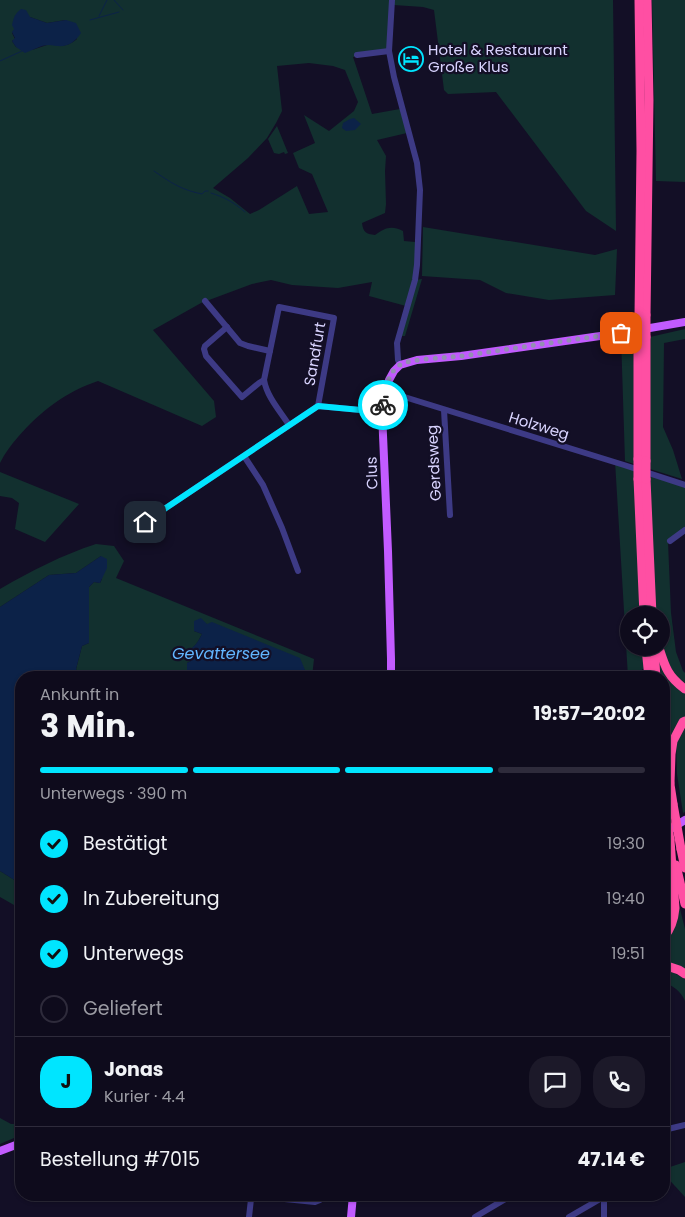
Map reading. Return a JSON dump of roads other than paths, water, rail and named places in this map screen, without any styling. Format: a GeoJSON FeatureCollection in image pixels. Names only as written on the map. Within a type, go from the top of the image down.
{"type":"FeatureCollection","features":[{"type":"Feature","properties":{"kind":"highway"},"geometry":{"type":"LineString","coordinates":[[639,0],[643,316]]}},
{"type":"Feature","properties":{"kind":"highway"},"geometry":{"type":"LineString","coordinates":[[644,606],[642,337],[649,100],[647,0]]}},
{"type":"Feature","properties":{"kind":"highway"},"geometry":{"type":"LineString","coordinates":[[642,479],[651,606]]}},
{"type":"Feature","properties":{"kind":"highway"},"geometry":{"type":"LineString","coordinates":[[647,656],[648,671]]}},
{"type":"Feature","properties":{"kind":"highway"},"geometry":{"type":"LineString","coordinates":[[655,656],[656,671]]}},
{"type":"Feature","properties":{"kind":"highway"},"geometry":{"type":"LineString","coordinates":[[662,656],[667,671]]}},
{"type":"Feature","properties":{"kind":"highway"},"geometry":{"type":"LineString","coordinates":[[670,676],[685,689]]}},
{"type":"Feature","properties":{"kind":"highway"},"geometry":{"type":"LineString","coordinates":[[670,783],[673,741],[685,721]]}},
{"type":"Feature","properties":{"kind":"highway"},"geometry":{"type":"LineString","coordinates":[[670,823],[685,904]]}},
{"type":"Feature","properties":{"kind":"highway"},"geometry":{"type":"LineString","coordinates":[[670,843],[685,868]]}},
{"type":"Feature","properties":{"kind":"highway"},"geometry":{"type":"LineString","coordinates":[[670,928],[673,923],[675,908],[675,853]]}},
{"type":"Feature","properties":{"kind":"highway"},"geometry":{"type":"LineString","coordinates":[[670,967],[685,974]]}},
{"type":"Feature","properties":{"kind":"main road"},"geometry":{"type":"LineString","coordinates":[[400,365],[417,360],[461,356],[685,322]]}},
{"type":"Feature","properties":{"kind":"main road","name":"Clus"},"geometry":{"type":"LineString","coordinates":[[391,671],[382,412],[385,391],[389,380],[400,365]]}},
{"type":"Feature","properties":{"kind":"main road"},"geometry":{"type":"LineString","coordinates":[[670,834],[685,820]]}},
{"type":"Feature","properties":{"kind":"main road"},"geometry":{"type":"LineString","coordinates":[[0,1151],[15,1145]]}},
{"type":"Feature","properties":{"kind":"main road"},"geometry":{"type":"LineString","coordinates":[[351,1217],[352,1201]]}},
{"type":"Feature","properties":{"kind":"street"},"geometry":{"type":"LineString","coordinates":[[392,0],[390,51],[394,77],[410,133],[419,175],[420,190],[416,276],[397,343],[400,365]]}},
{"type":"Feature","properties":{"kind":"street"},"geometry":{"type":"LineString","coordinates":[[357,54],[390,51]]}},
{"type":"Feature","properties":{"kind":"street"},"geometry":{"type":"LineString","coordinates":[[205,302],[244,345],[270,351]]}},
{"type":"Feature","properties":{"kind":"street","name":"Sandfurt"},"geometry":{"type":"LineString","coordinates":[[264,380],[279,307],[334,318],[318,406]]}},
{"type":"Feature","properties":{"kind":"street"},"geometry":{"type":"LineString","coordinates":[[227,327],[205,346],[206,356],[242,397],[264,380],[266,391],[289,425]]}},
{"type":"Feature","properties":{"kind":"street","name":"Holzweg"},"geometry":{"type":"LineString","coordinates":[[385,391],[685,485]]}},
{"type":"Feature","properties":{"kind":"street"},"geometry":{"type":"LineString","coordinates":[[145,522],[318,406],[382,412]]}},
{"type":"Feature","properties":{"kind":"street","name":"Gerdsweg"},"geometry":{"type":"LineString","coordinates":[[444,410],[450,515]]}},
{"type":"Feature","properties":{"kind":"street"},"geometry":{"type":"LineString","coordinates":[[244,456],[263,485],[298,571]]}},
{"type":"Feature","properties":{"kind":"street"},"geometry":{"type":"LineString","coordinates":[[670,541],[685,530]]}},
{"type":"Feature","properties":{"kind":"street"},"geometry":{"type":"LineString","coordinates":[[670,1129],[685,1125]]}},
{"type":"Feature","properties":{"kind":"street"},"geometry":{"type":"LineString","coordinates":[[249,1217],[251,1201]]}},
{"type":"Feature","properties":{"kind":"street"},"geometry":{"type":"LineString","coordinates":[[305,1201],[318,1201]]}},
{"type":"Feature","properties":{"kind":"street"},"geometry":{"type":"LineString","coordinates":[[475,1217],[502,1201]]}},
{"type":"Feature","properties":{"kind":"street"},"geometry":{"type":"LineString","coordinates":[[569,1217],[596,1201]]}},
{"type":"Feature","properties":{"kind":"street"},"geometry":{"type":"LineString","coordinates":[[604,1217],[605,1201]]}},
{"type":"Feature","properties":{"kind":"water"},"geometry":{"type":"Polygon","coordinates":[[[21,9],[26,10],[30,17],[47,23],[66,20],[76,23],[81,33],[68,45],[46,45],[25,53],[16,47],[12,41],[15,38],[12,32],[14,29],[12,25],[13,19],[21,9]]]}},
{"type":"Feature","properties":{"kind":"water"},"geometry":{"type":"Polygon","coordinates":[[[354,118],[361,124],[355,130],[346,131],[342,128],[343,123],[354,118]]]}},
{"type":"Feature","properties":{"kind":"water"},"geometry":{"type":"Polygon","coordinates":[[[101,556],[107,559],[107,568],[100,583],[94,582],[89,587],[89,643],[82,646],[77,671],[15,671],[15,880],[0,871],[0,607],[49,575],[76,573],[101,556]]]}},
{"type":"Feature","properties":{"kind":"water","name":"Gevattersee"},"geometry":{"type":"Polygon","coordinates":[[[201,618],[207,624],[212,622],[300,658],[305,671],[187,671],[187,663],[191,661],[191,656],[187,651],[196,644],[202,634],[194,631],[194,621],[201,618]]]}},
{"type":"Feature","properties":{"kind":"waterway"},"geometry":{"type":"LineString","coordinates":[[99,16],[107,0]]}},
{"type":"Feature","properties":{"kind":"waterway"},"geometry":{"type":"LineString","coordinates":[[114,0],[123,10]]}},
{"type":"Feature","properties":{"kind":"waterway"},"geometry":{"type":"LineString","coordinates":[[90,20],[119,12]]}},
{"type":"Feature","properties":{"kind":"waterway"},"geometry":{"type":"LineString","coordinates":[[0,61],[22,51]]}},
{"type":"Feature","properties":{"kind":"waterway"},"geometry":{"type":"LineString","coordinates":[[154,171],[188,190],[202,194],[208,191]]}},
{"type":"Feature","properties":{"kind":"waterway"},"geometry":{"type":"LineString","coordinates":[[211,193],[229,201],[245,212]]}},
{"type":"Feature","properties":{"kind":"place","name":"Hotel & Restaurant Große Klus"},"geometry":{"type":"Point","coordinates":[411,59]}}]}
